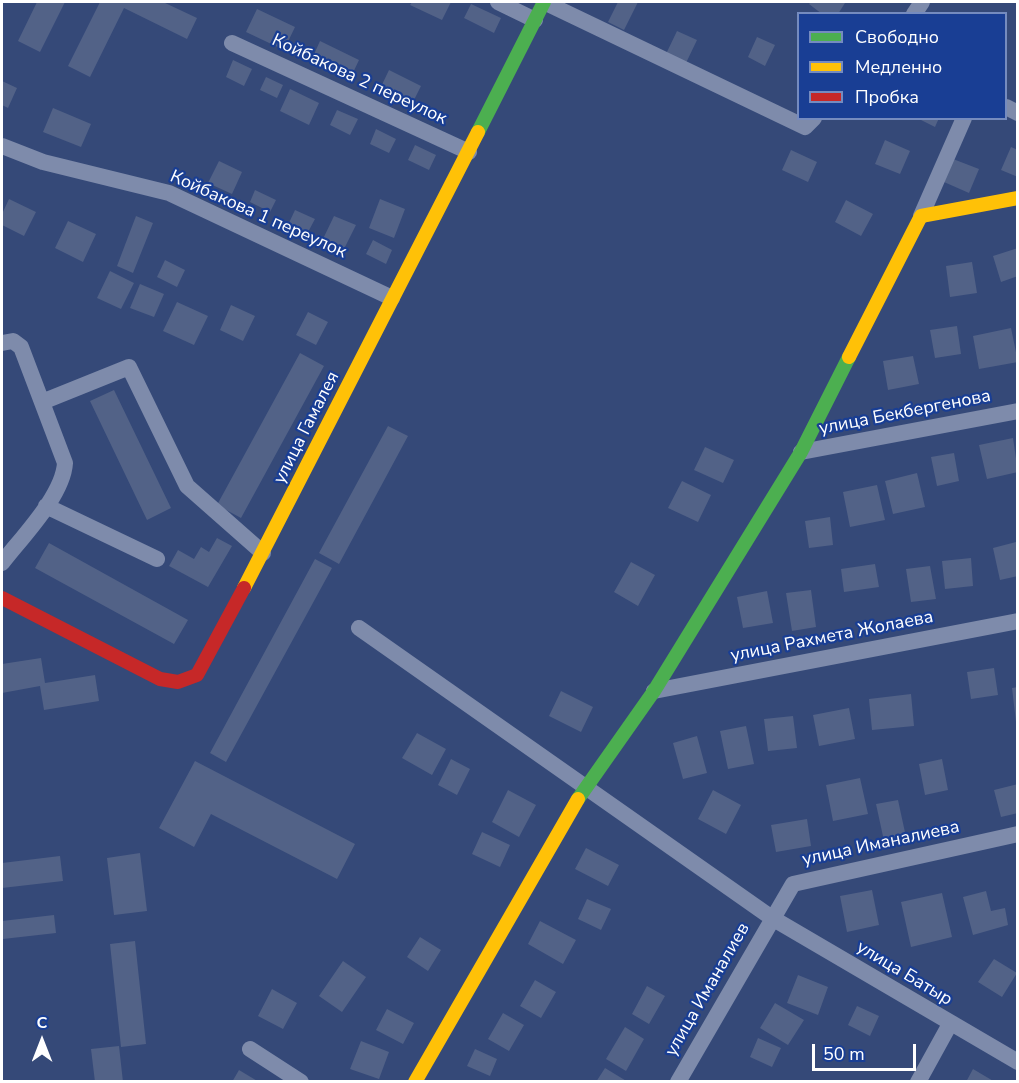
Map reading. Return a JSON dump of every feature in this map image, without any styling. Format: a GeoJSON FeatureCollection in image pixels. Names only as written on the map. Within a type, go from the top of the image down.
{"type":"FeatureCollection","features":[{"type":"Feature","properties":{"kind":"street"},"geometry":{"type":"LineString","coordinates":[[498,2],[535,21]]}},
{"type":"Feature","properties":{"kind":"street"},"geometry":{"type":"LineString","coordinates":[[544,2],[805,127],[812,120]]}},
{"type":"Feature","properties":{"kind":"street","name":"улица Гамалея"},"geometry":{"type":"LineString","coordinates":[[2,598],[160,679],[178,682],[197,675],[263,553],[544,2]]}},
{"type":"Feature","properties":{"kind":"street","name":"Койбакова 2 переулок"},"geometry":{"type":"LineString","coordinates":[[232,43],[469,152]]}},
{"type":"Feature","properties":{"kind":"street"},"geometry":{"type":"LineString","coordinates":[[415,1082],[584,789],[654,691],[801,452],[921,216],[963,120]]}},
{"type":"Feature","properties":{"kind":"street","name":"Койбакова 1 переулок"},"geometry":{"type":"LineString","coordinates":[[2,146],[43,162],[169,193],[392,298]]}},
{"type":"Feature","properties":{"kind":"street"},"geometry":{"type":"LineString","coordinates":[[921,216],[1017,198]]}},
{"type":"Feature","properties":{"kind":"street"},"geometry":{"type":"LineString","coordinates":[[2,343],[13,341],[21,347],[65,463],[62,475],[46,506],[2,563]]}},
{"type":"Feature","properties":{"kind":"street"},"geometry":{"type":"LineString","coordinates":[[42,402],[129,367],[187,486],[263,553]]}},
{"type":"Feature","properties":{"kind":"street","name":"улица Бекбергенова"},"geometry":{"type":"LineString","coordinates":[[801,452],[1017,411]]}},
{"type":"Feature","properties":{"kind":"street"},"geometry":{"type":"LineString","coordinates":[[46,506],[157,559]]}},
{"type":"Feature","properties":{"kind":"street","name":"улица Рахмета Жолаева"},"geometry":{"type":"LineString","coordinates":[[654,691],[1017,621]]}},
{"type":"Feature","properties":{"kind":"street","name":"улица Батыр"},"geometry":{"type":"LineString","coordinates":[[359,628],[584,789],[772,918],[1017,1062]]}},
{"type":"Feature","properties":{"kind":"street","name":"улица Иманалиева"},"geometry":{"type":"LineString","coordinates":[[772,918],[793,884],[1017,834]]}},
{"type":"Feature","properties":{"kind":"street","name":"улица Иманалиев"},"geometry":{"type":"LineString","coordinates":[[678,1082],[772,918]]}},
{"type":"Feature","properties":{"kind":"street"},"geometry":{"type":"LineString","coordinates":[[918,1082],[950,1024]]}},
{"type":"Feature","properties":{"kind":"street"},"geometry":{"type":"LineString","coordinates":[[250,1049],[301,1082]]}},
{"type":"Feature","properties":{"kind":"building"},"geometry":{"type":"Polygon","coordinates":[[[37,2],[65,2],[40,52],[18,41],[37,2]]]}},
{"type":"Feature","properties":{"kind":"building"},"geometry":{"type":"Polygon","coordinates":[[[100,2],[163,2],[197,18],[187,39],[124,8],[90,77],[68,66],[100,2]]]}},
{"type":"Feature","properties":{"kind":"building"},"geometry":{"type":"Polygon","coordinates":[[[412,2],[451,2],[442,20],[410,5],[412,2]]]}},
{"type":"Feature","properties":{"kind":"building"},"geometry":{"type":"Polygon","coordinates":[[[618,2],[638,2],[624,30],[608,22],[618,2]]]}},
{"type":"Feature","properties":{"kind":"building"},"geometry":{"type":"Polygon","coordinates":[[[811,2],[845,3],[839,12],[819,12],[809,4],[811,2]]]}},
{"type":"Feature","properties":{"kind":"building"},"geometry":{"type":"Polygon","coordinates":[[[471,4],[501,18],[494,33],[464,18],[471,4]]]}},
{"type":"Feature","properties":{"kind":"building"},"geometry":{"type":"Polygon","coordinates":[[[257,9],[295,27],[284,50],[246,32],[257,9]]]}},
{"type":"Feature","properties":{"kind":"building"},"geometry":{"type":"Polygon","coordinates":[[[677,31],[697,40],[686,63],[666,54],[677,31]]]}},
{"type":"Feature","properties":{"kind":"building"},"geometry":{"type":"Polygon","coordinates":[[[757,37],[775,45],[765,66],[748,57],[757,37]]]}},
{"type":"Feature","properties":{"kind":"building"},"geometry":{"type":"Polygon","coordinates":[[[320,41],[359,60],[350,79],[311,61],[320,41]]]}},
{"type":"Feature","properties":{"kind":"building"},"geometry":{"type":"Polygon","coordinates":[[[233,60],[252,69],[244,86],[226,77],[233,60]]]}},
{"type":"Feature","properties":{"kind":"building"},"geometry":{"type":"Polygon","coordinates":[[[389,70],[421,86],[410,108],[378,93],[389,70]]]}},
{"type":"Feature","properties":{"kind":"building"},"geometry":{"type":"Polygon","coordinates":[[[266,77],[283,85],[277,98],[260,90],[266,77]]]}},
{"type":"Feature","properties":{"kind":"building"},"geometry":{"type":"Polygon","coordinates":[[[2,81],[17,88],[8,108],[2,105],[2,81]]]}},
{"type":"Feature","properties":{"kind":"building"},"geometry":{"type":"Polygon","coordinates":[[[290,89],[319,103],[309,125],[280,111],[290,89]]]}},
{"type":"Feature","properties":{"kind":"building"},"geometry":{"type":"Polygon","coordinates":[[[53,108],[91,124],[81,147],[43,132],[53,108]]]}},
{"type":"Feature","properties":{"kind":"building"},"geometry":{"type":"Polygon","coordinates":[[[337,110],[358,119],[350,135],[330,125],[337,110]]]}},
{"type":"Feature","properties":{"kind":"building"},"geometry":{"type":"Polygon","coordinates":[[[921,120],[938,120],[935,127],[921,120]]]}},
{"type":"Feature","properties":{"kind":"building"},"geometry":{"type":"Polygon","coordinates":[[[376,129],[396,139],[389,153],[370,144],[376,129]]]}},
{"type":"Feature","properties":{"kind":"building"},"geometry":{"type":"Polygon","coordinates":[[[885,140],[910,151],[900,174],[875,164],[885,140]]]}},
{"type":"Feature","properties":{"kind":"building"},"geometry":{"type":"Polygon","coordinates":[[[415,145],[436,155],[429,170],[408,160],[415,145]]]}},
{"type":"Feature","properties":{"kind":"building"},"geometry":{"type":"Polygon","coordinates":[[[1011,147],[1018,150],[1018,177],[1001,170],[1011,147]]]}},
{"type":"Feature","properties":{"kind":"building"},"geometry":{"type":"Polygon","coordinates":[[[791,150],[817,162],[808,182],[782,170],[791,150]]]}},
{"type":"Feature","properties":{"kind":"building"},"geometry":{"type":"Polygon","coordinates":[[[953,159],[979,169],[969,193],[944,182],[953,159]]]}},
{"type":"Feature","properties":{"kind":"building"},"geometry":{"type":"Polygon","coordinates":[[[219,161],[242,172],[232,194],[208,183],[219,161]]]}},
{"type":"Feature","properties":{"kind":"building"},"geometry":{"type":"Polygon","coordinates":[[[255,190],[276,200],[270,212],[250,202],[255,190]]]}},
{"type":"Feature","properties":{"kind":"building"},"geometry":{"type":"Polygon","coordinates":[[[9,199],[36,212],[24,236],[2,225],[2,214],[9,199]]]}},
{"type":"Feature","properties":{"kind":"building"},"geometry":{"type":"Polygon","coordinates":[[[380,199],[405,209],[394,238],[369,228],[380,199]]]}},
{"type":"Feature","properties":{"kind":"building"},"geometry":{"type":"Polygon","coordinates":[[[846,200],[873,214],[861,236],[835,222],[846,200]]]}},
{"type":"Feature","properties":{"kind":"building"},"geometry":{"type":"Polygon","coordinates":[[[295,210],[315,219],[307,234],[288,225],[295,210]]]}},
{"type":"Feature","properties":{"kind":"building"},"geometry":{"type":"Polygon","coordinates":[[[136,216],[153,223],[133,273],[117,266],[136,216]]]}},
{"type":"Feature","properties":{"kind":"building"},"geometry":{"type":"Polygon","coordinates":[[[334,216],[356,225],[343,251],[322,241],[334,216]]]}},
{"type":"Feature","properties":{"kind":"building"},"geometry":{"type":"Polygon","coordinates":[[[68,221],[96,234],[83,262],[55,248],[68,221]]]}},
{"type":"Feature","properties":{"kind":"building"},"geometry":{"type":"Polygon","coordinates":[[[373,240],[392,250],[386,264],[366,254],[373,240]]]}},
{"type":"Feature","properties":{"kind":"building"},"geometry":{"type":"Polygon","coordinates":[[[1018,248],[1018,276],[1001,282],[993,256],[1018,248]]]}},
{"type":"Feature","properties":{"kind":"building"},"geometry":{"type":"Polygon","coordinates":[[[165,260],[185,270],[177,287],[157,277],[165,260]]]}},
{"type":"Feature","properties":{"kind":"building"},"geometry":{"type":"Polygon","coordinates":[[[972,262],[977,293],[950,297],[946,266],[972,262]]]}},
{"type":"Feature","properties":{"kind":"building"},"geometry":{"type":"Polygon","coordinates":[[[110,271],[134,283],[121,309],[97,298],[110,271]]]}},
{"type":"Feature","properties":{"kind":"building"},"geometry":{"type":"Polygon","coordinates":[[[140,284],[164,294],[154,317],[130,308],[140,284]]]}},
{"type":"Feature","properties":{"kind":"building"},"geometry":{"type":"Polygon","coordinates":[[[177,302],[208,316],[194,345],[163,331],[177,302]]]}},
{"type":"Feature","properties":{"kind":"building"},"geometry":{"type":"Polygon","coordinates":[[[231,305],[255,316],[243,341],[220,330],[231,305]]]}},
{"type":"Feature","properties":{"kind":"building"},"geometry":{"type":"Polygon","coordinates":[[[308,312],[328,322],[316,345],[296,335],[308,312]]]}},
{"type":"Feature","properties":{"kind":"building"},"geometry":{"type":"Polygon","coordinates":[[[957,326],[961,354],[935,358],[930,330],[957,326]]]}},
{"type":"Feature","properties":{"kind":"building"},"geometry":{"type":"Polygon","coordinates":[[[1011,328],[1018,362],[979,369],[973,336],[1011,328]]]}},
{"type":"Feature","properties":{"kind":"building"},"geometry":{"type":"Polygon","coordinates":[[[300,353],[324,366],[241,518],[217,505],[300,353]]]}},
{"type":"Feature","properties":{"kind":"building"},"geometry":{"type":"Polygon","coordinates":[[[913,356],[919,384],[888,390],[883,361],[913,356]]]}},
{"type":"Feature","properties":{"kind":"building"},"geometry":{"type":"Polygon","coordinates":[[[114,390],[171,508],[147,520],[90,401],[114,390]]]}},
{"type":"Feature","properties":{"kind":"building"},"geometry":{"type":"Polygon","coordinates":[[[388,426],[408,436],[339,564],[319,553],[388,426]]]}},
{"type":"Feature","properties":{"kind":"building"},"geometry":{"type":"Polygon","coordinates":[[[1013,438],[1018,472],[987,479],[979,445],[1013,438]]]}},
{"type":"Feature","properties":{"kind":"building"},"geometry":{"type":"Polygon","coordinates":[[[705,447],[734,460],[723,483],[694,470],[705,447]]]}},
{"type":"Feature","properties":{"kind":"building"},"geometry":{"type":"Polygon","coordinates":[[[954,453],[959,481],[937,486],[931,457],[954,453]]]}},
{"type":"Feature","properties":{"kind":"building"},"geometry":{"type":"Polygon","coordinates":[[[917,473],[925,507],[893,514],[885,481],[917,473]]]}},
{"type":"Feature","properties":{"kind":"building"},"geometry":{"type":"Polygon","coordinates":[[[682,481],[711,495],[698,522],[668,508],[682,481]]]}},
{"type":"Feature","properties":{"kind":"building"},"geometry":{"type":"Polygon","coordinates":[[[877,485],[885,520],[850,527],[843,492],[877,485]]]}},
{"type":"Feature","properties":{"kind":"building"},"geometry":{"type":"Polygon","coordinates":[[[830,517],[833,545],[809,548],[805,521],[830,517]]]}},
{"type":"Feature","properties":{"kind":"building"},"geometry":{"type":"Polygon","coordinates":[[[217,538],[232,546],[208,587],[169,566],[178,550],[194,559],[201,547],[209,552],[217,538]]]}},
{"type":"Feature","properties":{"kind":"building"},"geometry":{"type":"Polygon","coordinates":[[[1016,542],[1018,576],[1000,580],[993,548],[1016,542]]]}},
{"type":"Feature","properties":{"kind":"building"},"geometry":{"type":"Polygon","coordinates":[[[49,543],[188,620],[174,644],[35,568],[49,543]]]}},
{"type":"Feature","properties":{"kind":"building"},"geometry":{"type":"Polygon","coordinates":[[[971,558],[973,586],[945,589],[942,561],[971,558]]]}},
{"type":"Feature","properties":{"kind":"building"},"geometry":{"type":"Polygon","coordinates":[[[315,559],[332,568],[226,762],[210,753],[315,559]]]}},
{"type":"Feature","properties":{"kind":"building"},"geometry":{"type":"Polygon","coordinates":[[[631,562],[655,575],[638,606],[614,592],[631,562]]]}},
{"type":"Feature","properties":{"kind":"building"},"geometry":{"type":"Polygon","coordinates":[[[875,564],[879,587],[844,592],[841,569],[875,564]]]}},
{"type":"Feature","properties":{"kind":"building"},"geometry":{"type":"Polygon","coordinates":[[[930,566],[936,599],[911,602],[906,569],[930,566]]]}},
{"type":"Feature","properties":{"kind":"building"},"geometry":{"type":"Polygon","coordinates":[[[811,590],[816,627],[792,631],[786,593],[811,590]]]}},
{"type":"Feature","properties":{"kind":"building"},"geometry":{"type":"Polygon","coordinates":[[[767,591],[773,623],[743,628],[737,597],[767,591]]]}},
{"type":"Feature","properties":{"kind":"building"},"geometry":{"type":"Polygon","coordinates":[[[41,658],[45,683],[95,675],[99,701],[44,710],[40,686],[2,693],[2,664],[41,658]]]}},
{"type":"Feature","properties":{"kind":"building"},"geometry":{"type":"Polygon","coordinates":[[[994,668],[998,695],[971,699],[967,672],[994,668]]]}},
{"type":"Feature","properties":{"kind":"building"},"geometry":{"type":"Polygon","coordinates":[[[1018,687],[1018,722],[1016,722],[1012,688],[1018,687]]]}},
{"type":"Feature","properties":{"kind":"building"},"geometry":{"type":"Polygon","coordinates":[[[561,691],[593,707],[581,732],[549,716],[561,691]]]}},
{"type":"Feature","properties":{"kind":"building"},"geometry":{"type":"Polygon","coordinates":[[[911,694],[914,726],[872,730],[869,699],[911,694]]]}},
{"type":"Feature","properties":{"kind":"building"},"geometry":{"type":"Polygon","coordinates":[[[849,708],[855,739],[819,746],[813,715],[849,708]]]}},
{"type":"Feature","properties":{"kind":"building"},"geometry":{"type":"Polygon","coordinates":[[[793,716],[797,748],[768,751],[764,719],[793,716]]]}},
{"type":"Feature","properties":{"kind":"building"},"geometry":{"type":"Polygon","coordinates":[[[746,726],[754,764],[728,769],[720,731],[746,726]]]}},
{"type":"Feature","properties":{"kind":"building"},"geometry":{"type":"Polygon","coordinates":[[[417,733],[446,749],[432,775],[402,758],[417,733]]]}},
{"type":"Feature","properties":{"kind":"building"},"geometry":{"type":"Polygon","coordinates":[[[697,736],[707,773],[683,779],[673,743],[697,736]]]}},
{"type":"Feature","properties":{"kind":"building"},"geometry":{"type":"Polygon","coordinates":[[[451,759],[470,769],[457,795],[438,785],[451,759]]]}},
{"type":"Feature","properties":{"kind":"building"},"geometry":{"type":"Polygon","coordinates":[[[942,759],[948,790],[925,795],[919,764],[942,759]]]}},
{"type":"Feature","properties":{"kind":"building"},"geometry":{"type":"Polygon","coordinates":[[[195,761],[355,844],[337,879],[211,814],[194,847],[159,828],[195,761]]]}},
{"type":"Feature","properties":{"kind":"building"},"geometry":{"type":"Polygon","coordinates":[[[860,778],[868,814],[833,821],[826,785],[860,778]]]}},
{"type":"Feature","properties":{"kind":"building"},"geometry":{"type":"Polygon","coordinates":[[[1018,784],[1018,813],[1001,817],[994,790],[1018,784]]]}},
{"type":"Feature","properties":{"kind":"building"},"geometry":{"type":"Polygon","coordinates":[[[508,790],[536,805],[519,837],[492,822],[508,790]]]}},
{"type":"Feature","properties":{"kind":"building"},"geometry":{"type":"Polygon","coordinates":[[[713,790],[741,805],[726,834],[698,819],[713,790]]]}},
{"type":"Feature","properties":{"kind":"building"},"geometry":{"type":"Polygon","coordinates":[[[898,800],[906,837],[884,841],[876,804],[898,800]]]}},
{"type":"Feature","properties":{"kind":"building"},"geometry":{"type":"Polygon","coordinates":[[[807,819],[811,846],[776,852],[771,825],[807,819]]]}},
{"type":"Feature","properties":{"kind":"building"},"geometry":{"type":"Polygon","coordinates":[[[482,832],[510,845],[500,867],[472,854],[482,832]]]}},
{"type":"Feature","properties":{"kind":"building"},"geometry":{"type":"Polygon","coordinates":[[[586,848],[619,865],[608,886],[575,869],[586,848]]]}},
{"type":"Feature","properties":{"kind":"building"},"geometry":{"type":"Polygon","coordinates":[[[140,853],[147,911],[114,915],[107,858],[140,853]]]}},
{"type":"Feature","properties":{"kind":"building"},"geometry":{"type":"Polygon","coordinates":[[[60,856],[63,881],[2,888],[2,863],[60,856]]]}},
{"type":"Feature","properties":{"kind":"building"},"geometry":{"type":"Polygon","coordinates":[[[872,890],[879,925],[847,932],[840,896],[872,890]]]}},
{"type":"Feature","properties":{"kind":"building"},"geometry":{"type":"Polygon","coordinates":[[[986,891],[991,911],[1005,908],[1008,925],[973,935],[963,897],[986,891]]]}},
{"type":"Feature","properties":{"kind":"building"},"geometry":{"type":"Polygon","coordinates":[[[942,893],[952,937],[911,947],[901,902],[942,893]]]}},
{"type":"Feature","properties":{"kind":"building"},"geometry":{"type":"Polygon","coordinates":[[[587,899],[611,909],[601,930],[578,919],[587,899]]]}},
{"type":"Feature","properties":{"kind":"building"},"geometry":{"type":"Polygon","coordinates":[[[54,915],[56,933],[3,939],[2,921],[54,915]]]}},
{"type":"Feature","properties":{"kind":"building"},"geometry":{"type":"Polygon","coordinates":[[[540,921],[576,940],[563,964],[528,944],[540,921]]]}},
{"type":"Feature","properties":{"kind":"building"},"geometry":{"type":"Polygon","coordinates":[[[420,937],[441,950],[428,971],[407,957],[420,937]]]}},
{"type":"Feature","properties":{"kind":"building"},"geometry":{"type":"Polygon","coordinates":[[[135,941],[146,1044],[121,1047],[110,944],[135,941]]]}},
{"type":"Feature","properties":{"kind":"building"},"geometry":{"type":"Polygon","coordinates":[[[994,959],[1017,973],[1002,997],[978,982],[994,959]]]}},
{"type":"Feature","properties":{"kind":"building"},"geometry":{"type":"Polygon","coordinates":[[[343,961],[366,977],[342,1012],[319,996],[343,961]]]}},
{"type":"Feature","properties":{"kind":"building"},"geometry":{"type":"Polygon","coordinates":[[[798,975],[828,987],[818,1015],[787,1003],[798,975]]]}},
{"type":"Feature","properties":{"kind":"building"},"geometry":{"type":"Polygon","coordinates":[[[535,980],[556,992],[541,1018],[520,1006],[535,980]]]}},
{"type":"Feature","properties":{"kind":"building"},"geometry":{"type":"Polygon","coordinates":[[[647,986],[665,996],[649,1024],[632,1014],[647,986]]]}},
{"type":"Feature","properties":{"kind":"building"},"geometry":{"type":"Polygon","coordinates":[[[272,989],[297,1003],[283,1029],[258,1016],[272,989]]]}},
{"type":"Feature","properties":{"kind":"building"},"geometry":{"type":"Polygon","coordinates":[[[775,1003],[804,1020],[788,1045],[760,1028],[775,1003]]]}},
{"type":"Feature","properties":{"kind":"building"},"geometry":{"type":"Polygon","coordinates":[[[857,1006],[879,1016],[870,1036],[848,1025],[857,1006]]]}},
{"type":"Feature","properties":{"kind":"building"},"geometry":{"type":"Polygon","coordinates":[[[387,1009],[414,1023],[403,1044],[376,1030],[387,1009]]]}},
{"type":"Feature","properties":{"kind":"building"},"geometry":{"type":"Polygon","coordinates":[[[503,1013],[524,1025],[509,1051],[488,1039],[503,1013]]]}},
{"type":"Feature","properties":{"kind":"building"},"geometry":{"type":"Polygon","coordinates":[[[625,1027],[644,1039],[626,1071],[606,1059],[625,1027]]]}},
{"type":"Feature","properties":{"kind":"building"},"geometry":{"type":"Polygon","coordinates":[[[758,1038],[781,1048],[772,1067],[750,1057],[758,1038]]]}},
{"type":"Feature","properties":{"kind":"building"},"geometry":{"type":"Polygon","coordinates":[[[361,1041],[389,1052],[379,1079],[350,1069],[361,1041]]]}},
{"type":"Feature","properties":{"kind":"building"},"geometry":{"type":"Polygon","coordinates":[[[119,1046],[123,1082],[95,1082],[91,1049],[119,1046]]]}},
{"type":"Feature","properties":{"kind":"building"},"geometry":{"type":"Polygon","coordinates":[[[475,1049],[497,1059],[490,1076],[467,1066],[475,1049]]]}},
{"type":"Feature","properties":{"kind":"building"},"geometry":{"type":"Polygon","coordinates":[[[605,1068],[628,1082],[596,1082],[605,1068]]]}},
{"type":"Feature","properties":{"kind":"building"},"geometry":{"type":"Polygon","coordinates":[[[973,1069],[995,1082],[966,1082],[973,1069]]]}},
{"type":"Feature","properties":{"kind":"building"},"geometry":{"type":"Polygon","coordinates":[[[239,1070],[259,1082],[232,1082],[239,1070]]]}},
{"type":"Feature","properties":{"kind":"traffic: fast"},"geometry":{"type":"LineString","coordinates":[[478,132],[544,2]]}},
{"type":"Feature","properties":{"kind":"traffic: fast"},"geometry":{"type":"LineString","coordinates":[[578,799],[654,691],[801,452],[849,357]]}},
{"type":"Feature","properties":{"kind":"traffic: slow"},"geometry":{"type":"LineString","coordinates":[[244,588],[478,132]]}},
{"type":"Feature","properties":{"kind":"traffic: slow"},"geometry":{"type":"LineString","coordinates":[[849,357],[921,216],[1018,198]]}},
{"type":"Feature","properties":{"kind":"traffic: slow"},"geometry":{"type":"LineString","coordinates":[[415,1082],[578,799]]}},
{"type":"Feature","properties":{"kind":"traffic: jam"},"geometry":{"type":"LineString","coordinates":[[2,598],[160,679],[178,682],[197,675],[244,588]]}}]}
